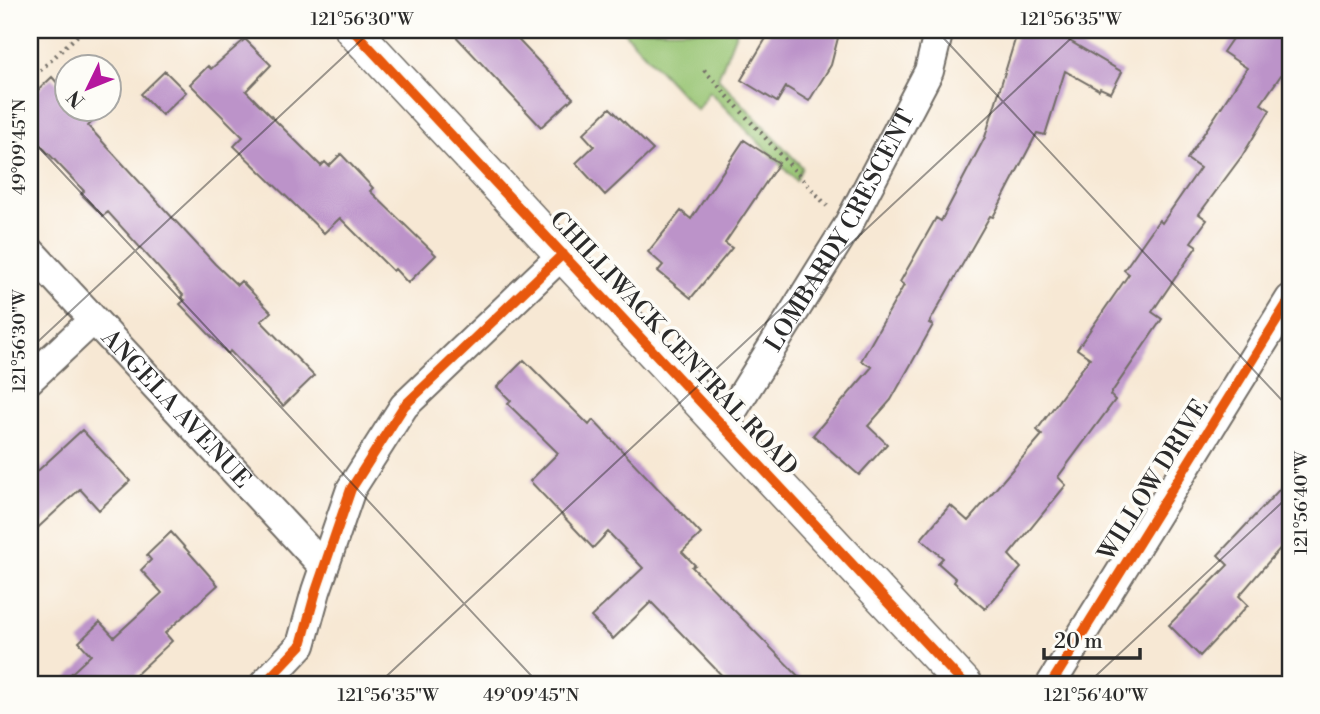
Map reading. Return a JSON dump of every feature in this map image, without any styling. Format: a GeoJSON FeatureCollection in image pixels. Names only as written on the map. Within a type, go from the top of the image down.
{"type":"FeatureCollection","features":[{"type":"Feature","properties":{"kind":"street","name":"CHILLIWACK CENTRAL ROAD"},"geometry":{"type":"LineString","coordinates":[[353,30],[964,684]]}},
{"type":"Feature","properties":{"kind":"street","name":"LOMBARDY CRESCENT"},"geometry":{"type":"LineString","coordinates":[[723,426],[847,227],[929,71],[939,30]]}},
{"type":"Feature","properties":{"kind":"street","name":"ANGELA AVENUE"},"geometry":{"type":"LineString","coordinates":[[30,251],[324,567]]}},
{"type":"Feature","properties":{"kind":"street"},"geometry":{"type":"LineString","coordinates":[[264,684],[301,645],[351,489],[404,407],[563,254]]}},
{"type":"Feature","properties":{"kind":"street","name":"WILLOW DRIVE"},"geometry":{"type":"LineString","coordinates":[[1051,684],[1290,299]]}},
{"type":"Feature","properties":{"kind":"street"},"geometry":{"type":"LineString","coordinates":[[30,379],[93,320]]}},
{"type":"Feature","properties":{"kind":"path"},"geometry":{"type":"LineString","coordinates":[[30,80],[83,30]]}},
{"type":"Feature","properties":{"kind":"path"},"geometry":{"type":"LineString","coordinates":[[704,70],[847,227]]}},
{"type":"Feature","properties":{"kind":"green space"},"geometry":{"type":"Polygon","coordinates":[[[622,30],[737,30],[718,78],[802,167],[796,181],[709,91],[697,110],[622,30]]]}},
{"type":"Feature","properties":{"kind":"building"},"geometry":{"type":"Polygon","coordinates":[[[450,30],[509,30],[573,98],[541,127],[450,30]]]}},
{"type":"Feature","properties":{"kind":"building"},"geometry":{"type":"Polygon","coordinates":[[[771,30],[840,30],[831,65],[809,101],[786,87],[777,102],[741,80],[771,30]]]}},
{"type":"Feature","properties":{"kind":"building"},"geometry":{"type":"Polygon","coordinates":[[[1018,30],[1051,30],[1122,72],[1111,93],[1100,88],[1099,90],[1065,71],[1045,135],[1037,133],[993,217],[990,216],[929,323],[933,325],[891,400],[868,426],[887,444],[859,475],[813,435],[872,367],[861,361],[904,285],[900,282],[936,218],[941,221],[985,137],[1018,30]]]}},
{"type":"Feature","properties":{"kind":"building"},"geometry":{"type":"Polygon","coordinates":[[[1238,30],[1290,30],[1290,62],[1261,104],[1270,110],[1242,156],[1199,214],[1207,220],[1191,242],[1197,246],[1152,312],[1162,319],[1110,395],[1115,400],[1058,477],[1066,485],[1009,555],[1021,568],[985,609],[954,582],[956,579],[938,563],[943,558],[921,539],[950,505],[968,521],[1042,435],[1037,430],[1090,358],[1077,349],[1129,274],[1124,270],[1159,220],[1162,223],[1200,168],[1187,159],[1247,68],[1223,52],[1238,30]]]}},
{"type":"Feature","properties":{"kind":"building"},"geometry":{"type":"Polygon","coordinates":[[[245,39],[271,65],[246,91],[321,166],[325,162],[329,166],[341,154],[373,188],[370,191],[436,255],[408,283],[340,218],[324,233],[234,146],[243,137],[190,84],[208,66],[211,69],[245,39]]]}},
{"type":"Feature","properties":{"kind":"building"},"geometry":{"type":"Polygon","coordinates":[[[165,71],[186,92],[162,115],[141,94],[165,71]]]}},
{"type":"Feature","properties":{"kind":"building"},"geometry":{"type":"Polygon","coordinates":[[[52,77],[52,122],[92,122],[88,126],[215,264],[237,285],[241,281],[271,312],[261,321],[314,376],[283,406],[180,304],[185,300],[181,297],[183,295],[108,212],[103,216],[81,194],[84,191],[30,134],[30,98],[52,77]]]}},
{"type":"Feature","properties":{"kind":"building"},"geometry":{"type":"Polygon","coordinates":[[[610,108],[653,150],[605,195],[576,163],[594,146],[583,134],[610,108]]]}},
{"type":"Feature","properties":{"kind":"building"},"geometry":{"type":"Polygon","coordinates":[[[744,140],[779,163],[725,243],[732,248],[691,298],[658,271],[663,265],[648,252],[681,211],[691,219],[744,140]]]}},
{"type":"Feature","properties":{"kind":"building"},"geometry":{"type":"Polygon","coordinates":[[[524,360],[589,425],[593,420],[701,534],[682,552],[695,565],[692,567],[806,684],[730,684],[651,602],[613,639],[591,617],[643,568],[608,532],[593,548],[530,481],[558,453],[508,404],[511,401],[497,387],[524,360]]]}},
{"type":"Feature","properties":{"kind":"building"},"geometry":{"type":"Polygon","coordinates":[[[82,430],[130,481],[99,510],[80,489],[30,535],[30,478],[82,430]]]}},
{"type":"Feature","properties":{"kind":"building"},"geometry":{"type":"Polygon","coordinates":[[[1290,478],[1290,537],[1239,596],[1248,605],[1200,656],[1169,625],[1228,565],[1218,555],[1290,478]]]}},
{"type":"Feature","properties":{"kind":"building"},"geometry":{"type":"Polygon","coordinates":[[[171,532],[218,585],[165,633],[172,641],[126,684],[60,684],[91,655],[79,642],[100,622],[114,637],[162,593],[141,570],[151,560],[147,555],[171,532]]]}},
{"type":"Feature","properties":{"kind":"cycle path"},"geometry":{"type":"LineString","coordinates":[[353,30],[964,684]]}},
{"type":"Feature","properties":{"kind":"cycle path"},"geometry":{"type":"LineString","coordinates":[[264,684],[301,645],[316,591],[351,489],[404,406],[563,254]]}},
{"type":"Feature","properties":{"kind":"cycle path"},"geometry":{"type":"LineString","coordinates":[[1051,684],[1290,299]]}}]}
